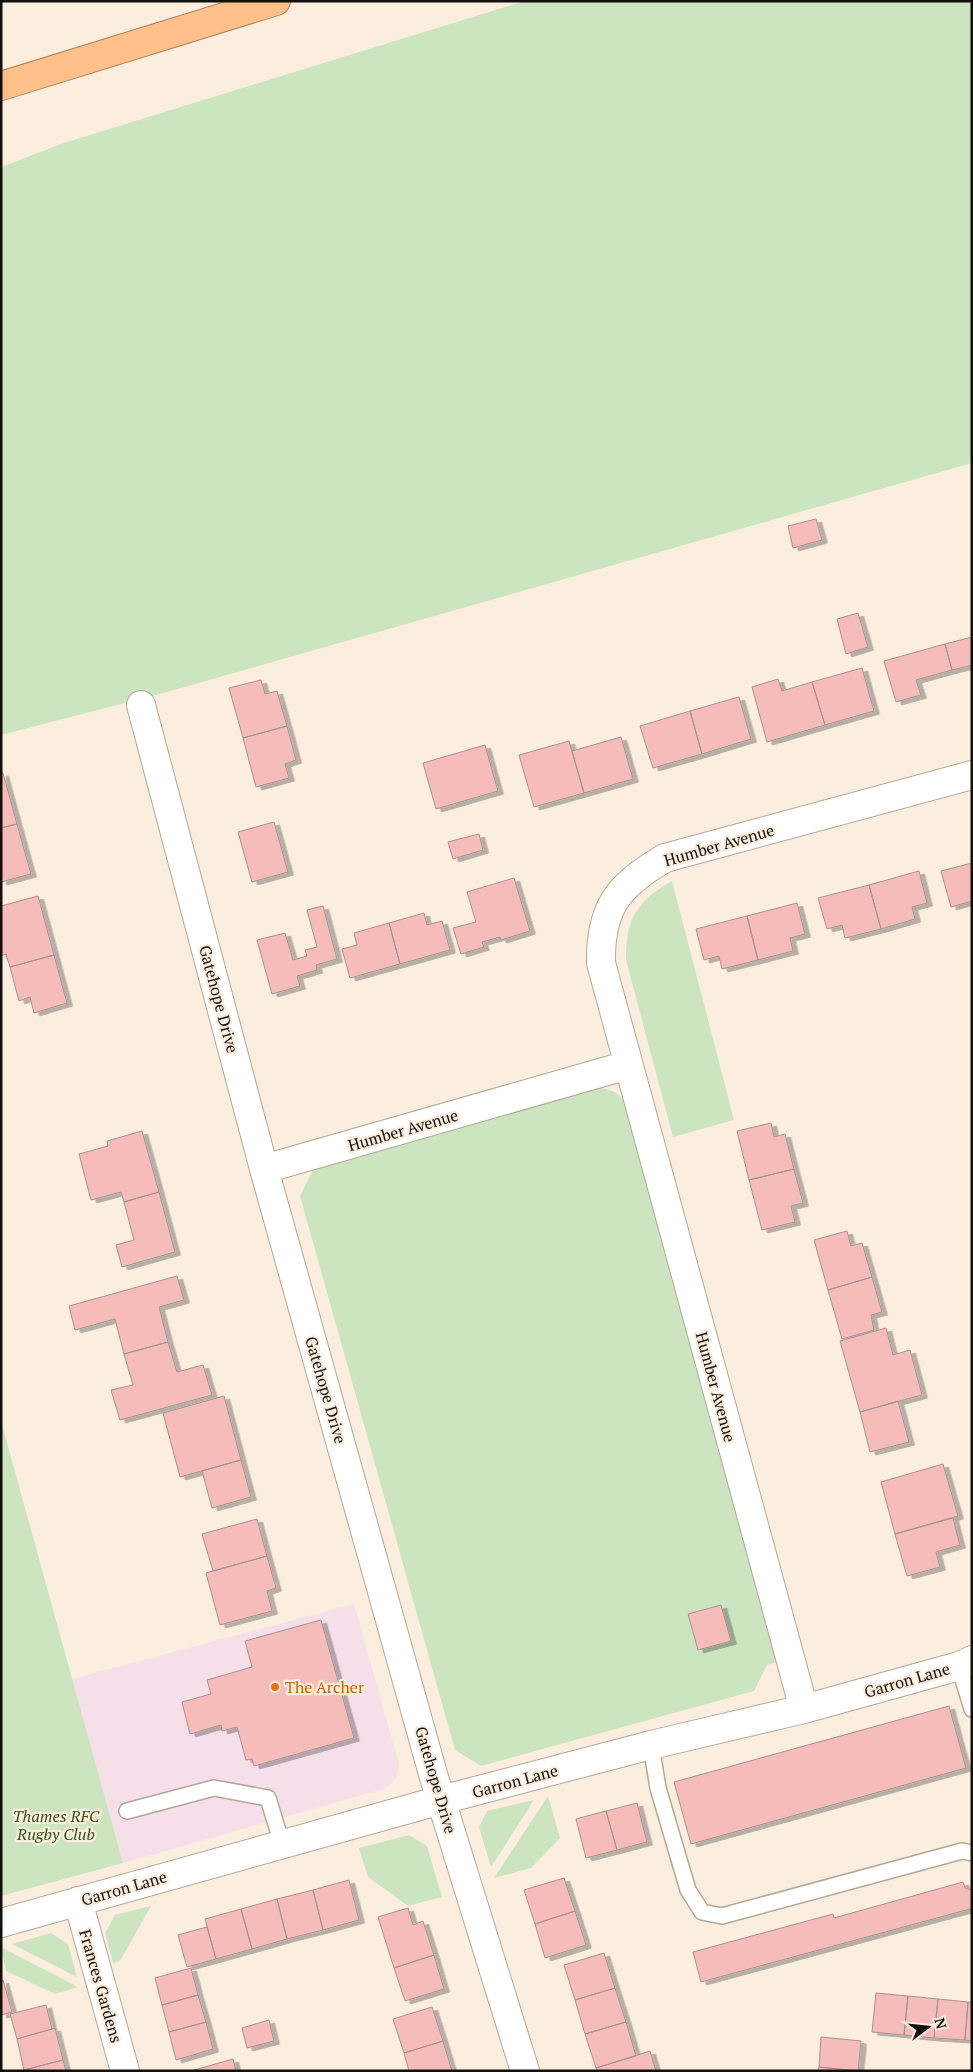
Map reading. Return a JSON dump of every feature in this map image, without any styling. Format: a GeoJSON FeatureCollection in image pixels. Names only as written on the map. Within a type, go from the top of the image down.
{"type":"FeatureCollection","features":[{"type":"Feature","properties":{"kind":"highway"},"geometry":{"type":"LineString","coordinates":[[1,86],[276,1]]}},
{"type":"Feature","properties":{"kind":"street","name":"Gatehope Drive"},"geometry":{"type":"LineString","coordinates":[[141,705],[264,1170],[441,1800],[526,2071]]}},
{"type":"Feature","properties":{"kind":"street","name":"Humber Avenue"},"geometry":{"type":"LineString","coordinates":[[804,1709],[628,1065],[601,963],[601,948],[609,910],[622,889],[643,870],[665,858],[972,775]]}},
{"type":"Feature","properties":{"kind":"street","name":"Humber Avenue"},"geometry":{"type":"LineString","coordinates":[[264,1170],[628,1065]]}},
{"type":"Feature","properties":{"kind":"street","name":"Garron Lane"},"geometry":{"type":"LineString","coordinates":[[1,1923],[441,1800],[650,1745],[804,1709],[965,1663]]}},
{"type":"Feature","properties":{"kind":"street","name":"Frances Gardens"},"geometry":{"type":"LineString","coordinates":[[78,1901],[125,2071]]}},
{"type":"Feature","properties":{"kind":"lane"},"geometry":{"type":"LineString","coordinates":[[965,1663],[972,1709]]}},
{"type":"Feature","properties":{"kind":"lane"},"geometry":{"type":"LineString","coordinates":[[650,1745],[658,1788],[688,1890],[702,1912],[722,1916],[962,1851],[972,1854]]}},
{"type":"Feature","properties":{"kind":"lane"},"geometry":{"type":"LineString","coordinates":[[128,1811],[214,1788],[268,1798],[282,1844]]}},
{"type":"Feature","properties":{"kind":"shaded area"},"geometry":{"type":"Polygon","coordinates":[[[354,1604],[399,1764],[397,1777],[387,1788],[123,1863],[72,1679],[354,1604]]]}},
{"type":"Feature","properties":{"kind":"green space"},"geometry":{"type":"Polygon","coordinates":[[[525,1],[972,1],[972,463],[167,692],[1,735],[1,167],[64,143],[525,1]]]}},
{"type":"Feature","properties":{"kind":"green space"},"geometry":{"type":"Polygon","coordinates":[[[672,881],[734,1120],[673,1137],[626,960],[628,933],[636,913],[650,896],[672,881]]]}},
{"type":"Feature","properties":{"kind":"green space"},"geometry":{"type":"Polygon","coordinates":[[[596,1087],[615,1092],[628,1107],[780,1661],[767,1665],[754,1691],[481,1766],[455,1750],[300,1196],[314,1168],[596,1087]]]}},
{"type":"Feature","properties":{"kind":"green space","name":"Thames RFC Rugby Club"},"geometry":{"type":"Polygon","coordinates":[[[1,1421],[123,1863],[1,1896],[1,1421]]]}},
{"type":"Feature","properties":{"kind":"green space"},"geometry":{"type":"Polygon","coordinates":[[[548,1796],[560,1838],[531,1868],[494,1878],[548,1796]]]}},
{"type":"Feature","properties":{"kind":"green space"},"geometry":{"type":"Polygon","coordinates":[[[534,1800],[491,1867],[479,1827],[487,1811],[534,1800]]]}},
{"type":"Feature","properties":{"kind":"green space"},"geometry":{"type":"Polygon","coordinates":[[[409,1835],[427,1846],[442,1897],[408,1906],[368,1877],[359,1848],[409,1835]]]}},
{"type":"Feature","properties":{"kind":"green space"},"geometry":{"type":"Polygon","coordinates":[[[151,1906],[120,1961],[113,1963],[105,1933],[115,1915],[151,1906]]]}},
{"type":"Feature","properties":{"kind":"green space"},"geometry":{"type":"Polygon","coordinates":[[[51,1933],[68,1944],[77,1977],[12,1944],[51,1933]]]}},
{"type":"Feature","properties":{"kind":"green space"},"geometry":{"type":"Polygon","coordinates":[[[1,1947],[78,1987],[55,1994],[6,1971],[1,1947]]]}},
{"type":"Feature","properties":{"kind":"building"},"geometry":{"type":"Polygon","coordinates":[[[816,519],[822,540],[793,548],[788,526],[816,519]]]}},
{"type":"Feature","properties":{"kind":"building"},"geometry":{"type":"Polygon","coordinates":[[[858,613],[868,647],[846,654],[837,619],[858,613]]]}},
{"type":"Feature","properties":{"kind":"building"},"geometry":{"type":"Polygon","coordinates":[[[972,637],[972,665],[952,670],[945,644],[972,637]]]}},
{"type":"Feature","properties":{"kind":"building"},"geometry":{"type":"Polygon","coordinates":[[[945,644],[952,670],[916,680],[921,695],[896,702],[884,661],[945,644]]]}},
{"type":"Feature","properties":{"kind":"building"},"geometry":{"type":"Polygon","coordinates":[[[862,668],[874,711],[825,725],[812,682],[862,668]]]}},
{"type":"Feature","properties":{"kind":"building"},"geometry":{"type":"Polygon","coordinates":[[[778,679],[782,691],[812,682],[825,725],[767,742],[752,687],[778,679]]]}},
{"type":"Feature","properties":{"kind":"building"},"geometry":{"type":"Polygon","coordinates":[[[261,680],[265,694],[277,691],[287,726],[243,738],[229,688],[261,680]]]}},
{"type":"Feature","properties":{"kind":"building"},"geometry":{"type":"Polygon","coordinates":[[[739,697],[751,739],[702,754],[690,711],[739,697]]]}},
{"type":"Feature","properties":{"kind":"building"},"geometry":{"type":"Polygon","coordinates":[[[690,711],[702,754],[653,768],[640,726],[690,711]]]}},
{"type":"Feature","properties":{"kind":"building"},"geometry":{"type":"Polygon","coordinates":[[[287,726],[296,760],[285,764],[289,778],[256,787],[243,738],[287,726]]]}},
{"type":"Feature","properties":{"kind":"building"},"geometry":{"type":"Polygon","coordinates":[[[621,737],[633,779],[584,793],[572,751],[621,737]]]}},
{"type":"Feature","properties":{"kind":"building"},"geometry":{"type":"Polygon","coordinates":[[[569,741],[584,793],[534,807],[519,755],[569,741]]]}},
{"type":"Feature","properties":{"kind":"building"},"geometry":{"type":"Polygon","coordinates":[[[485,745],[498,791],[436,809],[423,763],[485,745]]]}},
{"type":"Feature","properties":{"kind":"building"},"geometry":{"type":"Polygon","coordinates":[[[1,773],[3,773],[17,824],[1,828],[1,773]]]}},
{"type":"Feature","properties":{"kind":"building"},"geometry":{"type":"Polygon","coordinates":[[[274,822],[288,872],[252,882],[238,832],[274,822]]]}},
{"type":"Feature","properties":{"kind":"building"},"geometry":{"type":"Polygon","coordinates":[[[17,824],[31,874],[1,882],[1,828],[17,824]]]}},
{"type":"Feature","properties":{"kind":"building"},"geometry":{"type":"Polygon","coordinates":[[[479,834],[483,850],[453,859],[448,842],[479,834]]]}},
{"type":"Feature","properties":{"kind":"building"},"geometry":{"type":"Polygon","coordinates":[[[972,863],[972,901],[951,907],[941,871],[972,863]]]}},
{"type":"Feature","properties":{"kind":"building"},"geometry":{"type":"Polygon","coordinates":[[[919,871],[927,903],[912,907],[915,919],[881,929],[869,885],[919,871]]]}},
{"type":"Feature","properties":{"kind":"building"},"geometry":{"type":"Polygon","coordinates":[[[514,878],[530,931],[501,940],[500,937],[482,942],[484,947],[461,954],[453,928],[476,922],[467,892],[514,878]]]}},
{"type":"Feature","properties":{"kind":"building"},"geometry":{"type":"Polygon","coordinates":[[[869,885],[881,929],[845,938],[842,925],[827,929],[818,898],[869,885]]]}},
{"type":"Feature","properties":{"kind":"building"},"geometry":{"type":"Polygon","coordinates":[[[38,896],[54,955],[10,967],[6,954],[1,956],[1,906],[38,896]]]}},
{"type":"Feature","properties":{"kind":"building"},"geometry":{"type":"Polygon","coordinates":[[[797,903],[805,934],[790,938],[793,951],[758,960],[747,916],[797,903]]]}},
{"type":"Feature","properties":{"kind":"building"},"geometry":{"type":"Polygon","coordinates":[[[323,906],[337,959],[316,965],[317,970],[297,976],[300,986],[272,994],[257,940],[285,933],[293,960],[307,956],[305,950],[317,947],[307,910],[323,906]]]}},
{"type":"Feature","properties":{"kind":"building"},"geometry":{"type":"Polygon","coordinates":[[[424,913],[427,925],[442,921],[450,950],[400,964],[389,923],[424,913]]]}},
{"type":"Feature","properties":{"kind":"building"},"geometry":{"type":"Polygon","coordinates":[[[747,916],[758,960],[722,969],[719,956],[704,960],[696,929],[747,916]]]}},
{"type":"Feature","properties":{"kind":"building"},"geometry":{"type":"Polygon","coordinates":[[[389,923],[400,964],[350,978],[342,949],[357,945],[354,933],[389,923]]]}},
{"type":"Feature","properties":{"kind":"building"},"geometry":{"type":"Polygon","coordinates":[[[54,955],[67,1003],[34,1013],[30,997],[19,1001],[10,967],[54,955]]]}},
{"type":"Feature","properties":{"kind":"building"},"geometry":{"type":"Polygon","coordinates":[[[771,1123],[774,1137],[785,1134],[794,1169],[749,1180],[737,1131],[771,1123]]]}},
{"type":"Feature","properties":{"kind":"building"},"geometry":{"type":"Polygon","coordinates":[[[142,1131],[159,1192],[124,1202],[121,1192],[91,1200],[79,1154],[108,1146],[107,1141],[142,1131]]]}},
{"type":"Feature","properties":{"kind":"building"},"geometry":{"type":"Polygon","coordinates":[[[794,1169],[803,1203],[791,1206],[795,1222],[762,1230],[749,1180],[794,1169]]]}},
{"type":"Feature","properties":{"kind":"building"},"geometry":{"type":"Polygon","coordinates":[[[159,1192],[175,1252],[122,1267],[116,1245],[134,1240],[124,1202],[159,1192]]]}},
{"type":"Feature","properties":{"kind":"building"},"geometry":{"type":"Polygon","coordinates":[[[847,1231],[851,1246],[862,1243],[872,1277],[828,1290],[814,1240],[847,1231]]]}},
{"type":"Feature","properties":{"kind":"building"},"geometry":{"type":"Polygon","coordinates":[[[177,1276],[184,1300],[159,1307],[168,1342],[124,1354],[115,1319],[75,1330],[69,1306],[177,1276]]]}},
{"type":"Feature","properties":{"kind":"building"},"geometry":{"type":"Polygon","coordinates":[[[872,1277],[882,1312],[871,1315],[874,1330],[842,1339],[828,1290],[872,1277]]]}},
{"type":"Feature","properties":{"kind":"building"},"geometry":{"type":"Polygon","coordinates":[[[886,1328],[893,1355],[910,1350],[922,1395],[860,1412],[840,1341],[886,1328]]]}},
{"type":"Feature","properties":{"kind":"building"},"geometry":{"type":"Polygon","coordinates":[[[168,1342],[177,1372],[203,1365],[212,1395],[120,1420],[111,1390],[133,1385],[124,1354],[168,1342]]]}},
{"type":"Feature","properties":{"kind":"building"},"geometry":{"type":"Polygon","coordinates":[[[224,1396],[241,1460],[180,1477],[163,1413],[224,1396]]]}},
{"type":"Feature","properties":{"kind":"building"},"geometry":{"type":"Polygon","coordinates":[[[898,1401],[909,1442],[870,1452],[860,1412],[898,1401]]]}},
{"type":"Feature","properties":{"kind":"building"},"geometry":{"type":"Polygon","coordinates":[[[241,1460],[251,1497],[212,1508],[202,1471],[241,1460]]]}},
{"type":"Feature","properties":{"kind":"building"},"geometry":{"type":"Polygon","coordinates":[[[943,1464],[958,1516],[895,1534],[881,1482],[943,1464]]]}},
{"type":"Feature","properties":{"kind":"building"},"geometry":{"type":"Polygon","coordinates":[[[953,1518],[960,1545],[936,1552],[940,1567],[907,1576],[895,1534],[953,1518]]]}},
{"type":"Feature","properties":{"kind":"building"},"geometry":{"type":"Polygon","coordinates":[[[257,1519],[267,1556],[213,1571],[202,1534],[257,1519]]]}},
{"type":"Feature","properties":{"kind":"building"},"geometry":{"type":"Polygon","coordinates":[[[267,1556],[276,1588],[267,1591],[272,1611],[220,1625],[206,1573],[267,1556]]]}},
{"type":"Feature","properties":{"kind":"building"},"geometry":{"type":"Polygon","coordinates":[[[721,1605],[731,1641],[698,1650],[688,1614],[721,1605]]]}},
{"type":"Feature","properties":{"kind":"building","name":"The Archer"},"geometry":{"type":"Polygon","coordinates":[[[321,1620],[354,1738],[254,1766],[252,1759],[246,1760],[237,1727],[222,1731],[221,1725],[190,1734],[182,1702],[211,1694],[207,1680],[252,1667],[245,1641],[321,1620]]]}},
{"type":"Feature","properties":{"kind":"building"},"geometry":{"type":"Polygon","coordinates":[[[949,1706],[966,1768],[691,1844],[674,1782],[949,1706]]]}},
{"type":"Feature","properties":{"kind":"building"},"geometry":{"type":"Polygon","coordinates":[[[637,1803],[647,1842],[617,1850],[606,1811],[637,1803]]]}},
{"type":"Feature","properties":{"kind":"building"},"geometry":{"type":"Polygon","coordinates":[[[606,1811],[617,1850],[586,1858],[576,1819],[606,1811]]]}},
{"type":"Feature","properties":{"kind":"building"},"geometry":{"type":"Polygon","coordinates":[[[564,1878],[575,1911],[535,1924],[524,1890],[564,1878]]]}},
{"type":"Feature","properties":{"kind":"building"},"geometry":{"type":"Polygon","coordinates":[[[349,1880],[359,1920],[323,1930],[313,1890],[349,1880]]]}},
{"type":"Feature","properties":{"kind":"building"},"geometry":{"type":"Polygon","coordinates":[[[963,1882],[965,1888],[972,1890],[972,1912],[970,1909],[701,1982],[693,1952],[833,1914],[834,1918],[963,1882]]]}},
{"type":"Feature","properties":{"kind":"building"},"geometry":{"type":"Polygon","coordinates":[[[313,1890],[323,1930],[287,1939],[277,1899],[313,1890]]]}},
{"type":"Feature","properties":{"kind":"building"},"geometry":{"type":"Polygon","coordinates":[[[277,1899],[287,1939],[252,1949],[241,1909],[277,1899]]]}},
{"type":"Feature","properties":{"kind":"building"},"geometry":{"type":"Polygon","coordinates":[[[408,1908],[413,1925],[423,1921],[434,1955],[394,1968],[378,1917],[408,1908]]]}},
{"type":"Feature","properties":{"kind":"building"},"geometry":{"type":"Polygon","coordinates":[[[241,1909],[252,1949],[216,1959],[205,1919],[241,1909]]]}},
{"type":"Feature","properties":{"kind":"building"},"geometry":{"type":"Polygon","coordinates":[[[575,1911],[586,1945],[545,1958],[535,1924],[575,1911]]]}},
{"type":"Feature","properties":{"kind":"building"},"geometry":{"type":"Polygon","coordinates":[[[207,1927],[216,1959],[187,1967],[178,1935],[207,1927]]]}},
{"type":"Feature","properties":{"kind":"building"},"geometry":{"type":"Polygon","coordinates":[[[604,1953],[615,1988],[575,2000],[564,1965],[604,1953]]]}},
{"type":"Feature","properties":{"kind":"building"},"geometry":{"type":"Polygon","coordinates":[[[434,1955],[444,1989],[405,2001],[394,1968],[434,1955]]]}},
{"type":"Feature","properties":{"kind":"building"},"geometry":{"type":"Polygon","coordinates":[[[191,1968],[198,1995],[162,2005],[155,1978],[191,1968]]]}},
{"type":"Feature","properties":{"kind":"building"},"geometry":{"type":"Polygon","coordinates":[[[3,1980],[12,2012],[1,2015],[1,1981],[3,1980]]]}},
{"type":"Feature","properties":{"kind":"building"},"geometry":{"type":"Polygon","coordinates":[[[615,1988],[626,2022],[585,2034],[575,2000],[615,1988]]]}},
{"type":"Feature","properties":{"kind":"building"},"geometry":{"type":"Polygon","coordinates":[[[876,1993],[908,1996],[904,2035],[872,2032],[876,1993]]]}},
{"type":"Feature","properties":{"kind":"building"},"geometry":{"type":"Polygon","coordinates":[[[198,1995],[206,2022],[169,2032],[162,2005],[198,1995]]]}},
{"type":"Feature","properties":{"kind":"building"},"geometry":{"type":"Polygon","coordinates":[[[908,1996],[938,1999],[934,2038],[904,2035],[908,1996]]]}},
{"type":"Feature","properties":{"kind":"building"},"geometry":{"type":"Polygon","coordinates":[[[938,1999],[968,2002],[965,2040],[934,2038],[938,1999]]]}},
{"type":"Feature","properties":{"kind":"building"},"geometry":{"type":"Polygon","coordinates":[[[968,2002],[972,2002],[972,2041],[965,2040],[968,2002]]]}},
{"type":"Feature","properties":{"kind":"building"},"geometry":{"type":"Polygon","coordinates":[[[46,2005],[52,2029],[17,2039],[10,2014],[46,2005]]]}},
{"type":"Feature","properties":{"kind":"building"},"geometry":{"type":"Polygon","coordinates":[[[432,2007],[443,2041],[404,2053],[393,2019],[432,2007]]]}},
{"type":"Feature","properties":{"kind":"building"},"geometry":{"type":"Polygon","coordinates":[[[269,2020],[274,2041],[247,2048],[242,2028],[269,2020]]]}},
{"type":"Feature","properties":{"kind":"building"},"geometry":{"type":"Polygon","coordinates":[[[206,2022],[213,2049],[176,2060],[169,2032],[206,2022]]]}},
{"type":"Feature","properties":{"kind":"building"},"geometry":{"type":"Polygon","coordinates":[[[626,2022],[636,2056],[596,2068],[585,2034],[626,2022]]]}},
{"type":"Feature","properties":{"kind":"building"},"geometry":{"type":"Polygon","coordinates":[[[55,2028],[63,2060],[24,2070],[17,2039],[55,2028]]]}},
{"type":"Feature","properties":{"kind":"building"},"geometry":{"type":"Polygon","coordinates":[[[821,2037],[861,2041],[858,2071],[819,2067],[821,2037]]]}},
{"type":"Feature","properties":{"kind":"building"},"geometry":{"type":"Polygon","coordinates":[[[443,2041],[452,2071],[409,2071],[404,2053],[443,2041]]]}},
{"type":"Feature","properties":{"kind":"building"},"geometry":{"type":"Polygon","coordinates":[[[650,2051],[656,2071],[597,2071],[596,2068],[650,2051]]]}},
{"type":"Feature","properties":{"kind":"building"},"geometry":{"type":"Polygon","coordinates":[[[233,2059],[236,2071],[191,2071],[233,2059]]]}},
{"type":"Feature","properties":{"kind":"building"},"geometry":{"type":"Polygon","coordinates":[[[63,2060],[66,2071],[24,2070],[63,2060]]]}},
{"type":"Feature","properties":{"kind":"building"},"geometry":{"type":"Polygon","coordinates":[[[819,2067],[855,2071],[818,2071],[819,2067]]]}},
{"type":"Feature","properties":{"kind":"place","name":"The Archer"},"geometry":{"type":"Point","coordinates":[275,1687]}}]}
